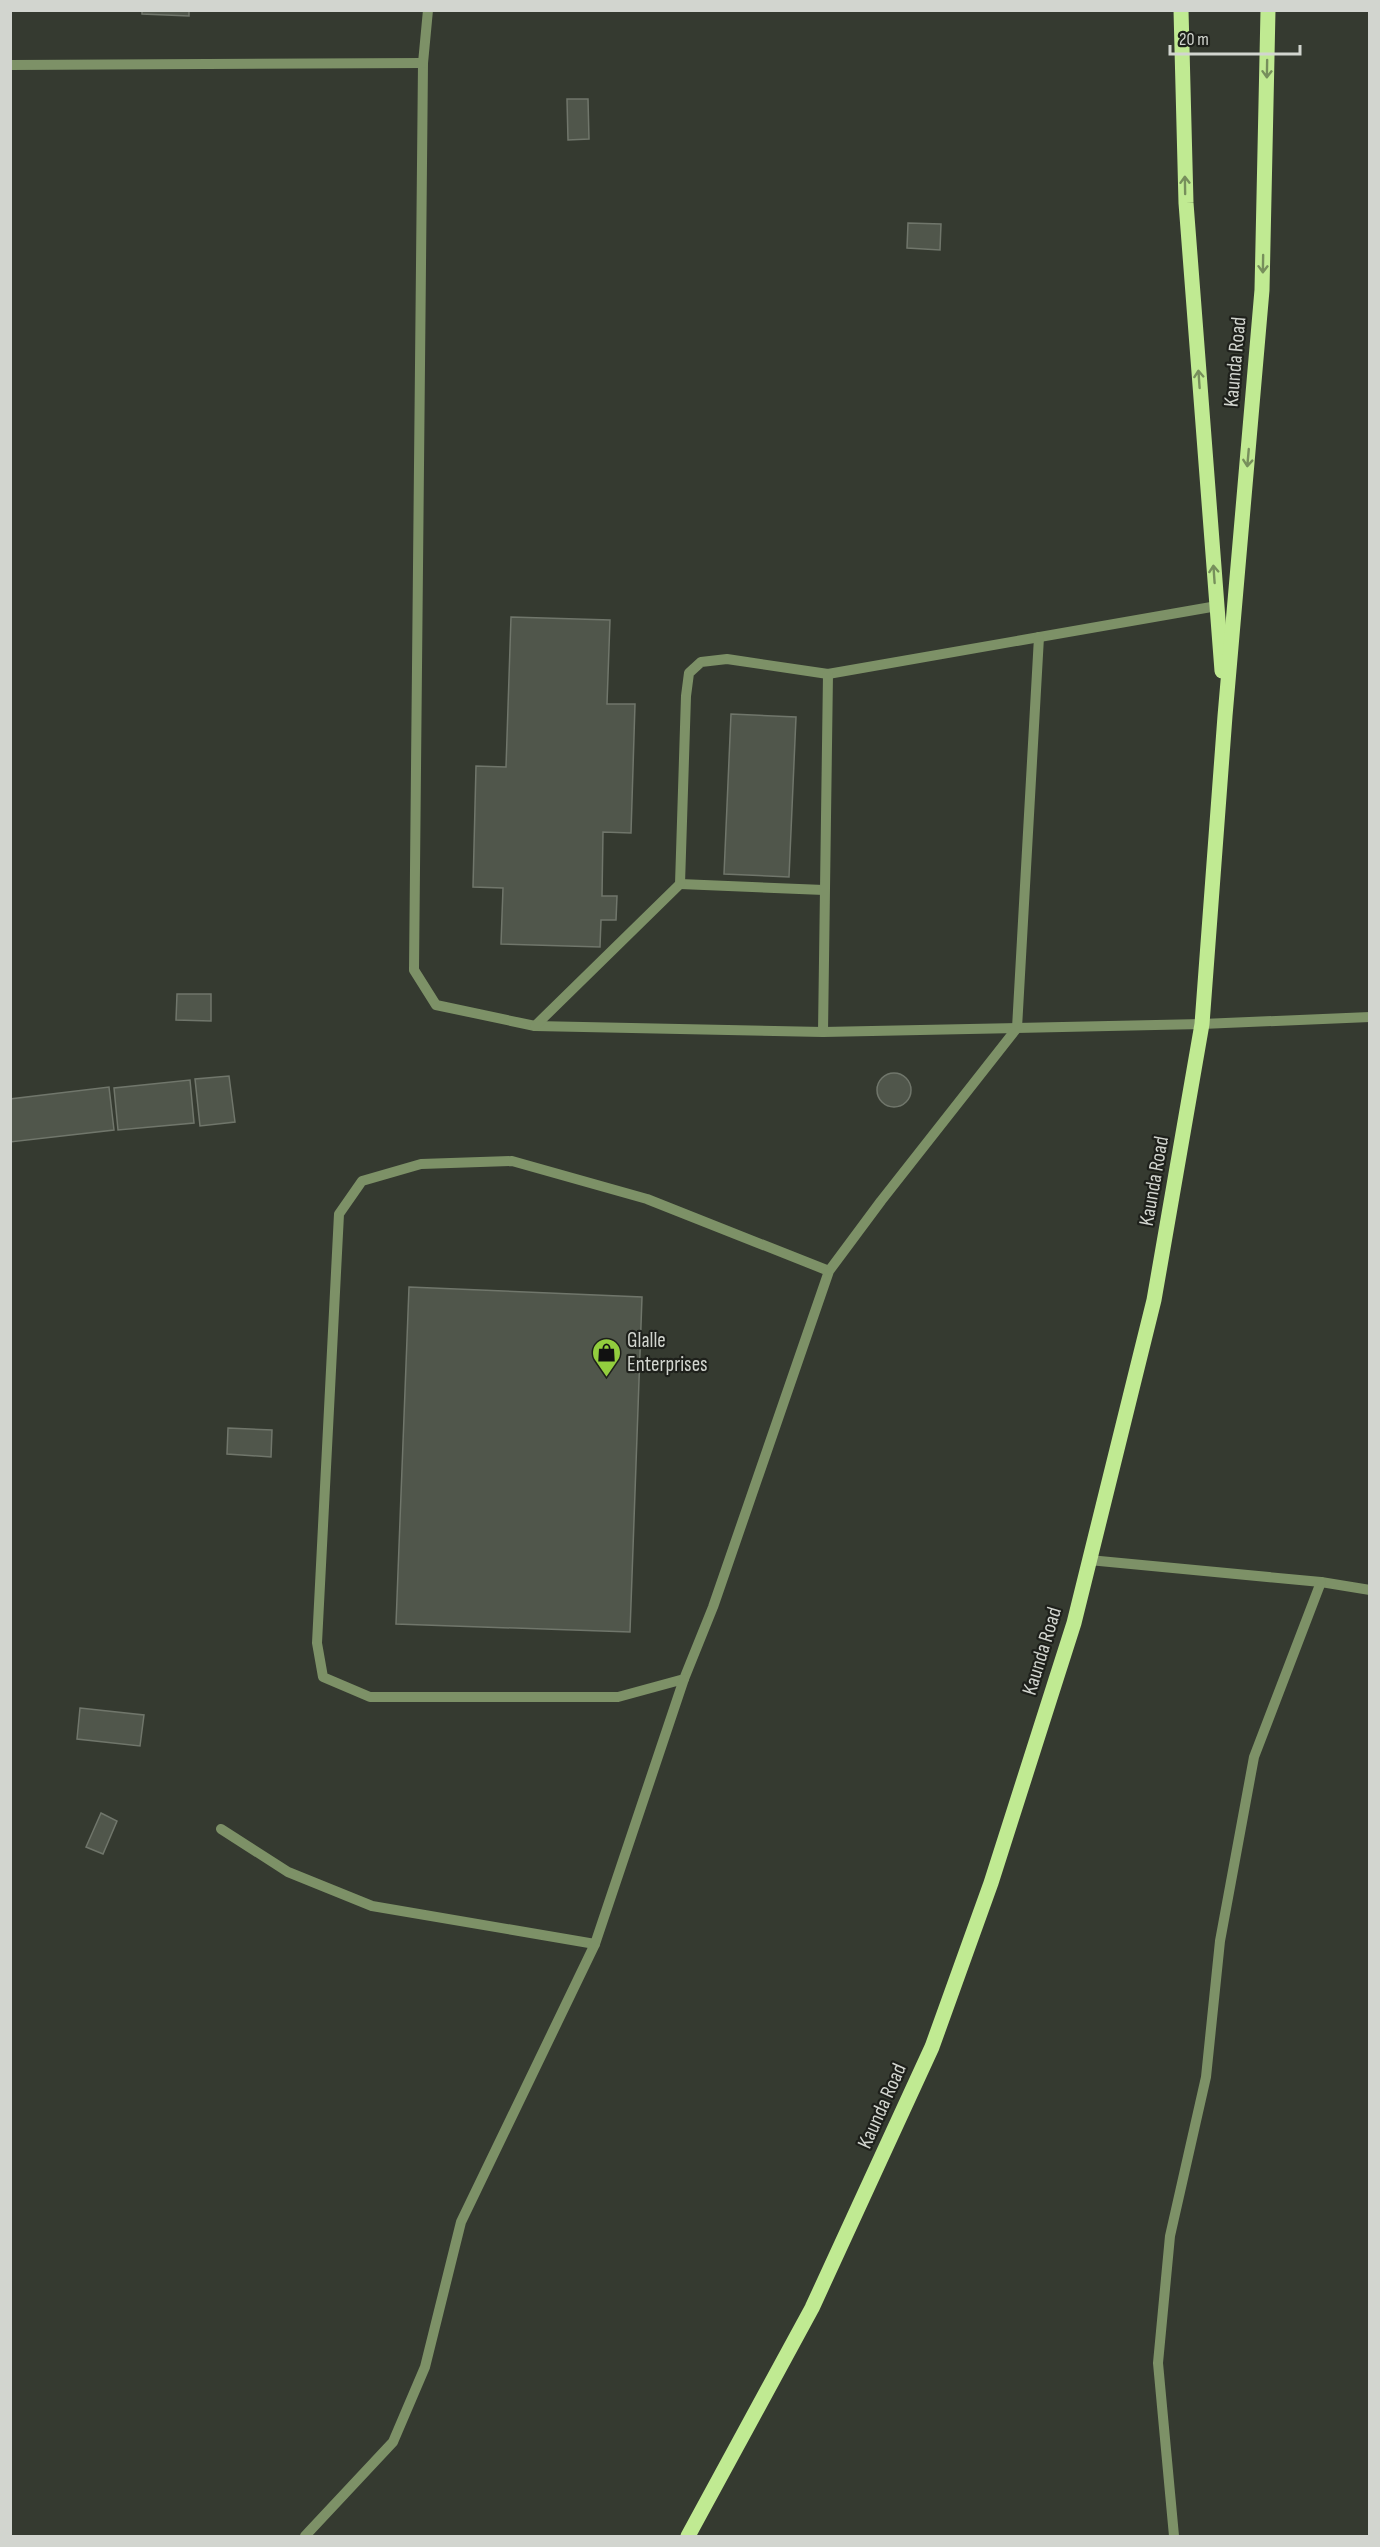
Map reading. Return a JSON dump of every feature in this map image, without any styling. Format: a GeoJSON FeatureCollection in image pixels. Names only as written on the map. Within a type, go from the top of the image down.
{"type":"FeatureCollection","features":[{"type":"Feature","properties":{"kind":"main road","name":"Kaunda Road"},"geometry":{"type":"LineString","coordinates":[[1181,10],[1186,203],[1225,716]]}},
{"type":"Feature","properties":{"kind":"main road","name":"Kaunda Road"},"geometry":{"type":"LineString","coordinates":[[688,2536],[751,2425],[812,2308],[932,2047],[991,1883],[1074,1623],[1154,1300],[1202,1024],[1225,716],[1262,290],[1268,10]]}},
{"type":"Feature","properties":{"kind":"street"},"geometry":{"type":"LineString","coordinates":[[429,10],[423,63],[414,970],[436,1005],[535,1026],[822,1032],[1202,1024],[1370,1017]]}},
{"type":"Feature","properties":{"kind":"street"},"geometry":{"type":"LineString","coordinates":[[10,64],[423,63]]}},
{"type":"Feature","properties":{"kind":"street"},"geometry":{"type":"LineString","coordinates":[[535,1026],[680,884],[689,673],[701,662],[727,659],[828,674],[1216,606]]}},
{"type":"Feature","properties":{"kind":"street"},"geometry":{"type":"LineString","coordinates":[[305,2536],[393,2442],[425,2367],[461,2222],[595,1944],[684,1679],[712,1606],[829,1271],[1017,1028],[1040,637]]}},
{"type":"Feature","properties":{"kind":"street"},"geometry":{"type":"LineString","coordinates":[[822,1032],[828,674]]}},
{"type":"Feature","properties":{"kind":"street"},"geometry":{"type":"LineString","coordinates":[[680,884],[825,890]]}},
{"type":"Feature","properties":{"kind":"street"},"geometry":{"type":"LineString","coordinates":[[684,1679],[618,1697],[370,1697],[323,1677],[317,1643],[339,1214],[362,1180],[421,1164],[512,1161],[647,1198],[829,1271]]}},
{"type":"Feature","properties":{"kind":"street"},"geometry":{"type":"LineString","coordinates":[[1089,1560],[1321,1582],[1370,1590]]}},
{"type":"Feature","properties":{"kind":"street"},"geometry":{"type":"LineString","coordinates":[[1174,2536],[1158,2363],[1170,2236],[1206,2077],[1220,1941],[1254,1757],[1321,1582]]}},
{"type":"Feature","properties":{"kind":"street"},"geometry":{"type":"LineString","coordinates":[[221,1829],[288,1872],[372,1906],[595,1944]]}},
{"type":"Feature","properties":{"kind":"building"},"geometry":{"type":"Polygon","coordinates":[[[142,10],[189,10],[189,16],[142,14],[142,10]]]}},
{"type":"Feature","properties":{"kind":"building"},"geometry":{"type":"Polygon","coordinates":[[[567,99],[588,99],[589,139],[568,140],[567,99]]]}},
{"type":"Feature","properties":{"kind":"building"},"geometry":{"type":"Polygon","coordinates":[[[908,223],[941,224],[940,250],[907,248],[908,223]]]}},
{"type":"Feature","properties":{"kind":"building"},"geometry":{"type":"Polygon","coordinates":[[[511,617],[610,620],[607,704],[635,704],[631,833],[603,832],[602,896],[617,896],[616,920],[601,920],[600,947],[501,944],[503,888],[473,887],[476,766],[506,767],[511,617]]]}},
{"type":"Feature","properties":{"kind":"building"},"geometry":{"type":"Polygon","coordinates":[[[731,714],[796,717],[789,877],[724,874],[731,714]]]}},
{"type":"Feature","properties":{"kind":"building"},"geometry":{"type":"Polygon","coordinates":[[[177,994],[211,994],[211,1021],[176,1020],[177,994]]]}},
{"type":"Feature","properties":{"kind":"building"},"geometry":{"type":"Polygon","coordinates":[[[894,1073],[906,1078],[911,1090],[906,1102],[894,1107],[882,1102],[877,1090],[882,1078],[894,1073]]]}},
{"type":"Feature","properties":{"kind":"building"},"geometry":{"type":"Polygon","coordinates":[[[229,1076],[235,1122],[200,1126],[195,1079],[229,1076]]]}},
{"type":"Feature","properties":{"kind":"building"},"geometry":{"type":"Polygon","coordinates":[[[190,1080],[194,1123],[118,1130],[114,1088],[190,1080]]]}},
{"type":"Feature","properties":{"kind":"building"},"geometry":{"type":"Polygon","coordinates":[[[109,1087],[114,1130],[10,1142],[10,1099],[109,1087]]]}},
{"type":"Feature","properties":{"kind":"building"},"geometry":{"type":"Polygon","coordinates":[[[409,1287],[642,1297],[630,1632],[396,1624],[409,1287]]]}},
{"type":"Feature","properties":{"kind":"building"},"geometry":{"type":"Polygon","coordinates":[[[228,1428],[272,1430],[271,1457],[227,1454],[228,1428]]]}},
{"type":"Feature","properties":{"kind":"building"},"geometry":{"type":"Polygon","coordinates":[[[80,1708],[144,1715],[140,1746],[77,1739],[80,1708]]]}},
{"type":"Feature","properties":{"kind":"building"},"geometry":{"type":"Polygon","coordinates":[[[101,1813],[117,1821],[103,1854],[86,1847],[101,1813]]]}},
{"type":"Feature","properties":{"kind":"place","name":"Glalle Enterprises"},"geometry":{"type":"Point","coordinates":[606,1378]}}]}
